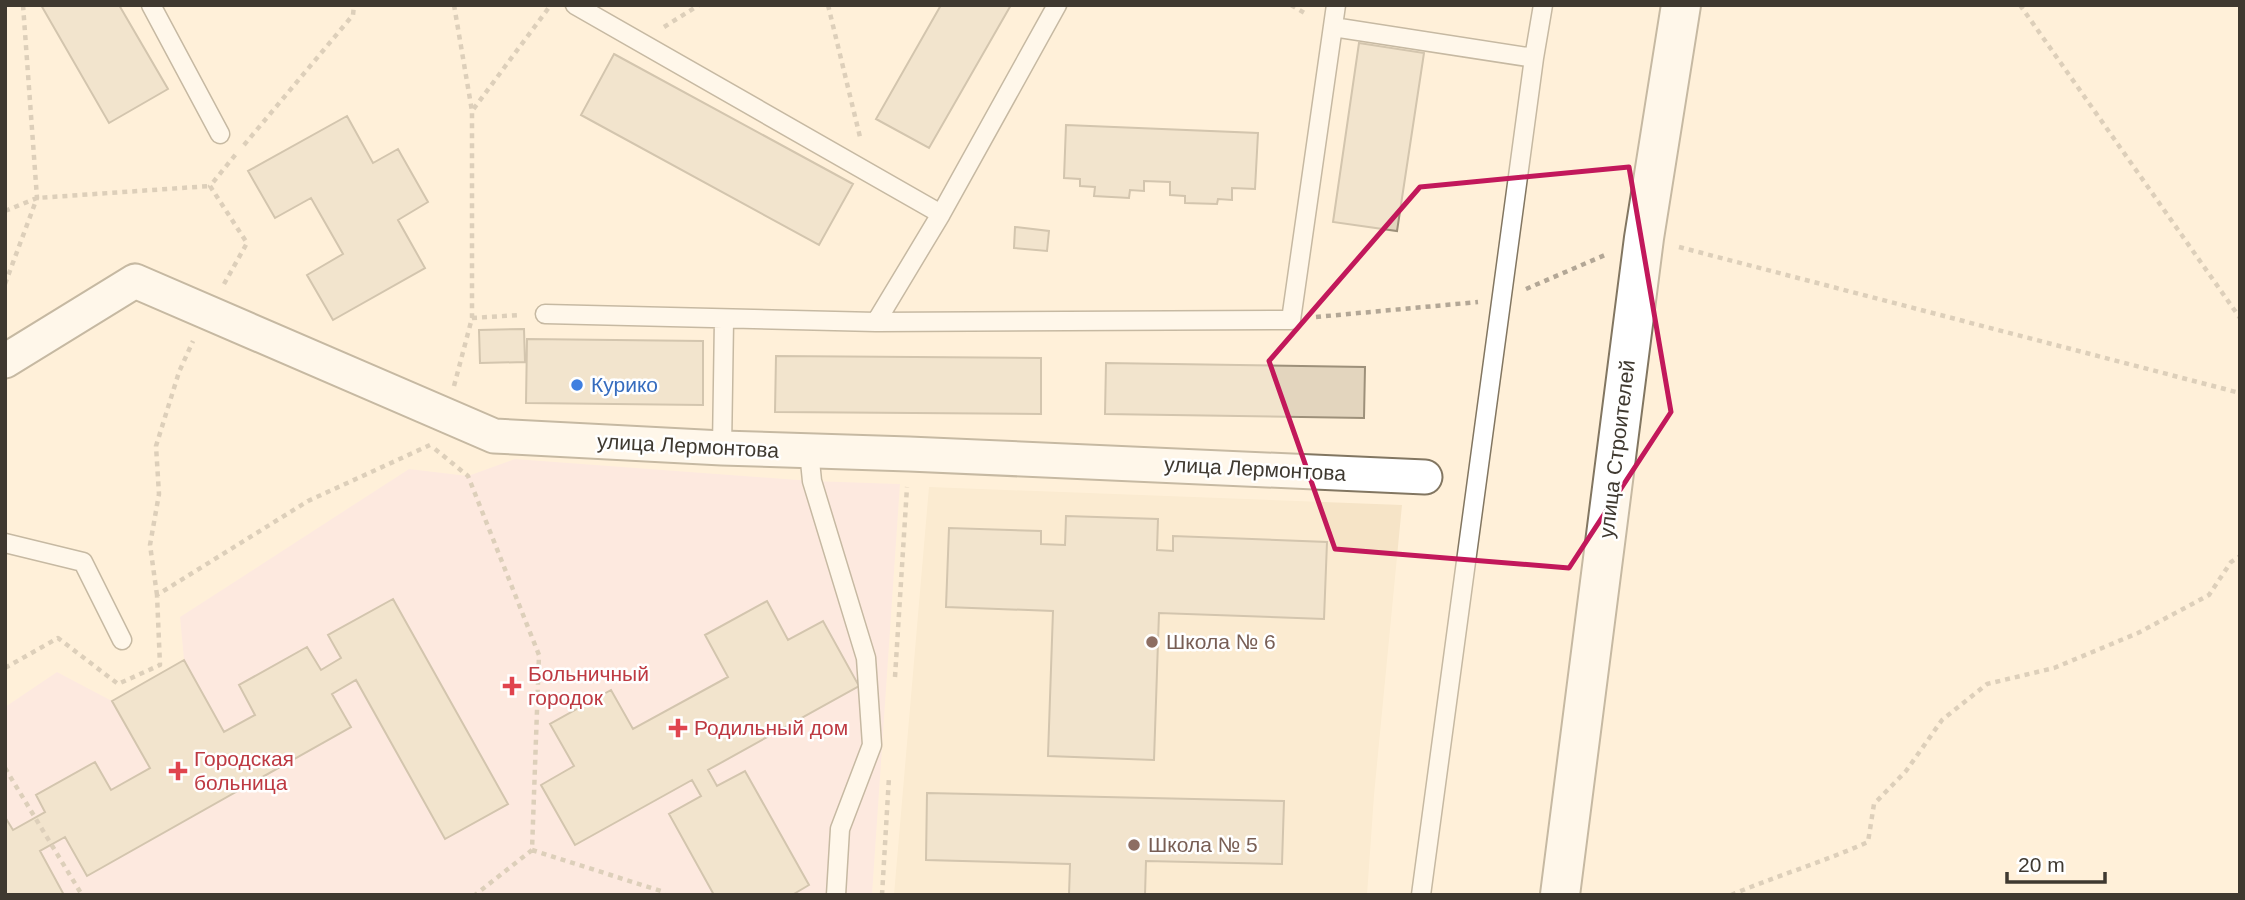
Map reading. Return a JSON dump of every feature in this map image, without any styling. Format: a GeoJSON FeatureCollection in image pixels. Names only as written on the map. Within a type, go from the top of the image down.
{"type":"FeatureCollection","features":[{"type":"Feature","properties":{"kind":"main road","name":"улица Строителей"},"geometry":{"type":"LineString","coordinates":[[1560,895],[1644,238],[1681,5]]}},
{"type":"Feature","properties":{"kind":"street","name":"улица Лермонтова"},"geometry":{"type":"LineString","coordinates":[[5,361],[135,281],[494,436],[722,449],[1425,477]]}},
{"type":"Feature","properties":{"kind":"lane"},"geometry":{"type":"LineString","coordinates":[[151,5],[220,134]]}},
{"type":"Feature","properties":{"kind":"lane"},"geometry":{"type":"LineString","coordinates":[[575,5],[941,214]]}},
{"type":"Feature","properties":{"kind":"lane"},"geometry":{"type":"LineString","coordinates":[[876,322],[941,214],[1057,5]]}},
{"type":"Feature","properties":{"kind":"lane"},"geometry":{"type":"LineString","coordinates":[[545,314],[876,322],[1291,320],[1336,5]]}},
{"type":"Feature","properties":{"kind":"lane"},"geometry":{"type":"LineString","coordinates":[[1421,895],[1543,5]]}},
{"type":"Feature","properties":{"kind":"lane"},"geometry":{"type":"LineString","coordinates":[[1332,27],[1534,58]]}},
{"type":"Feature","properties":{"kind":"lane"},"geometry":{"type":"LineString","coordinates":[[722,449],[724,320]]}},
{"type":"Feature","properties":{"kind":"lane"},"geometry":{"type":"LineString","coordinates":[[809,451],[812,481],[866,658],[872,745],[840,829],[836,895]]}},
{"type":"Feature","properties":{"kind":"lane"},"geometry":{"type":"LineString","coordinates":[[5,543],[83,562],[122,640]]}},
{"type":"Feature","properties":{"kind":"path"},"geometry":{"type":"LineString","coordinates":[[5,284],[37,198],[23,5]]}},
{"type":"Feature","properties":{"kind":"path"},"geometry":{"type":"LineString","coordinates":[[446,415],[472,318],[472,111],[454,5]]}},
{"type":"Feature","properties":{"kind":"path"},"geometry":{"type":"LineString","coordinates":[[472,111],[551,5]]}},
{"type":"Feature","properties":{"kind":"path"},"geometry":{"type":"LineString","coordinates":[[639,42],[699,5]]}},
{"type":"Feature","properties":{"kind":"path"},"geometry":{"type":"LineString","coordinates":[[828,5],[868,173]]}},
{"type":"Feature","properties":{"kind":"path"},"geometry":{"type":"LineString","coordinates":[[2020,5],[2240,318]]}},
{"type":"Feature","properties":{"kind":"path"},"geometry":{"type":"LineString","coordinates":[[5,211],[37,198],[210,186]]}},
{"type":"Feature","properties":{"kind":"path"},"geometry":{"type":"LineString","coordinates":[[1291,320],[1502,299],[1644,238],[2240,393]]}},
{"type":"Feature","properties":{"kind":"path"},"geometry":{"type":"LineString","coordinates":[[472,318],[545,314]]}},
{"type":"Feature","properties":{"kind":"path"},"geometry":{"type":"LineString","coordinates":[[5,668],[58,638],[118,684],[160,665],[157,595],[308,501],[430,445],[494,436]]}},
{"type":"Feature","properties":{"kind":"path"},"geometry":{"type":"LineString","coordinates":[[430,445],[468,477],[539,655],[532,850],[475,895]]}},
{"type":"Feature","properties":{"kind":"path"},"geometry":{"type":"LineString","coordinates":[[1731,895],[1781,874],[1826,861],[1868,842],[1874,804],[1906,771],[1942,720],[1987,684],[2054,668],[2138,633],[2209,595],[2231,562],[2240,556]]}},
{"type":"Feature","properties":{"kind":"path"},"geometry":{"type":"LineString","coordinates":[[5,768],[82,895]]}},
{"type":"Feature","properties":{"kind":"path"},"geometry":{"type":"LineString","coordinates":[[532,850],[661,891],[665,895]]}},
{"type":"Feature","properties":{"kind":"highlighted area"},"geometry":{"type":"Polygon","coordinates":[[[1629,167],[1671,412],[1569,568],[1335,549],[1269,361],[1420,187],[1629,167]]]}},
{"type":"Feature","properties":{"kind":"shaded area","name":"Больничный городок"},"geometry":{"type":"Polygon","coordinates":[[[515,459],[812,481],[900,484],[872,895],[5,895],[5,707],[57,672],[112,701],[184,660],[180,617],[409,469],[468,476],[515,459]]]}},
{"type":"Feature","properties":{"kind":"shaded area","name":"Школа № 6"},"geometry":{"type":"Polygon","coordinates":[[[929,487],[1402,505],[1367,895],[894,895],[929,487]]]}},
{"type":"Feature","properties":{"kind":"building"},"geometry":{"type":"Polygon","coordinates":[[[41,5],[119,5],[168,89],[109,123],[41,5]]]}},
{"type":"Feature","properties":{"kind":"building"},"geometry":{"type":"Polygon","coordinates":[[[941,5],[1011,5],[929,148],[876,119],[941,5]]]}},
{"type":"Feature","properties":{"kind":"building"},"geometry":{"type":"Polygon","coordinates":[[[1359,43],[1424,53],[1397,231],[1333,222],[1359,43]]]}},
{"type":"Feature","properties":{"kind":"building"},"geometry":{"type":"Polygon","coordinates":[[[614,54],[853,184],[819,245],[581,115],[614,54]]]}},
{"type":"Feature","properties":{"kind":"building"},"geometry":{"type":"Polygon","coordinates":[[[347,116],[373,163],[398,149],[428,202],[398,220],[425,268],[333,320],[307,275],[343,254],[311,198],[275,218],[248,171],[347,116]]]}},
{"type":"Feature","properties":{"kind":"building"},"geometry":{"type":"Polygon","coordinates":[[[1066,125],[1258,133],[1255,189],[1232,188],[1232,200],[1218,199],[1217,204],[1185,203],[1185,196],[1170,195],[1170,182],[1144,181],[1144,191],[1130,190],[1129,198],[1094,196],[1095,187],[1080,186],[1080,179],[1064,178],[1066,125]]]}},
{"type":"Feature","properties":{"kind":"building"},"geometry":{"type":"Polygon","coordinates":[[[1015,227],[1049,231],[1047,251],[1014,248],[1015,227]]]}},
{"type":"Feature","properties":{"kind":"building"},"geometry":{"type":"Polygon","coordinates":[[[524,329],[525,362],[480,363],[479,330],[524,329]]]}},
{"type":"Feature","properties":{"kind":"building"},"geometry":{"type":"Polygon","coordinates":[[[527,339],[703,341],[703,405],[526,403],[527,339]]]}},
{"type":"Feature","properties":{"kind":"building"},"geometry":{"type":"Polygon","coordinates":[[[776,356],[1041,358],[1041,414],[775,412],[776,356]]]}},
{"type":"Feature","properties":{"kind":"building"},"geometry":{"type":"Polygon","coordinates":[[[1106,363],[1365,367],[1364,418],[1105,414],[1106,363]]]}},
{"type":"Feature","properties":{"kind":"building"},"geometry":{"type":"Polygon","coordinates":[[[1066,516],[1158,519],[1157,550],[1173,551],[1173,536],[1327,542],[1324,619],[1159,613],[1154,760],[1048,756],[1053,611],[946,607],[949,528],[1041,531],[1041,544],[1065,545],[1066,516]]]}},
{"type":"Feature","properties":{"kind":"building"},"geometry":{"type":"Polygon","coordinates":[[[393,599],[508,804],[445,839],[356,680],[332,694],[351,727],[87,876],[65,837],[40,851],[64,895],[5,895],[5,817],[13,830],[45,812],[36,795],[95,762],[111,790],[150,768],[112,701],[184,660],[224,732],[255,715],[239,685],[307,647],[321,670],[341,658],[328,635],[393,599]]]}},
{"type":"Feature","properties":{"kind":"building"},"geometry":{"type":"Polygon","coordinates":[[[767,601],[788,640],[823,621],[859,686],[708,770],[717,786],[745,771],[809,885],[792,895],[714,895],[669,814],[701,796],[692,780],[575,845],[541,785],[574,766],[550,724],[611,690],[633,729],[728,677],[705,635],[767,601]]]}},
{"type":"Feature","properties":{"kind":"building"},"geometry":{"type":"Polygon","coordinates":[[[927,793],[1284,801],[1282,864],[1146,861],[1145,895],[1069,895],[1070,864],[926,860],[927,793]]]}},
{"type":"Feature","properties":{"kind":"place","name":"Курико"},"geometry":{"type":"Point","coordinates":[577,385]}},
{"type":"Feature","properties":{"kind":"place","name":"Школа № 6"},"geometry":{"type":"Point","coordinates":[1152,642]}},
{"type":"Feature","properties":{"kind":"place","name":"Больничный городок"},"geometry":{"type":"Point","coordinates":[512,686]}},
{"type":"Feature","properties":{"kind":"place","name":"Родильный дом"},"geometry":{"type":"Point","coordinates":[678,728]}},
{"type":"Feature","properties":{"kind":"place","name":"Городская больница"},"geometry":{"type":"Point","coordinates":[178,771]}},
{"type":"Feature","properties":{"kind":"place","name":"Школа № 5"},"geometry":{"type":"Point","coordinates":[1134,845]}}]}
